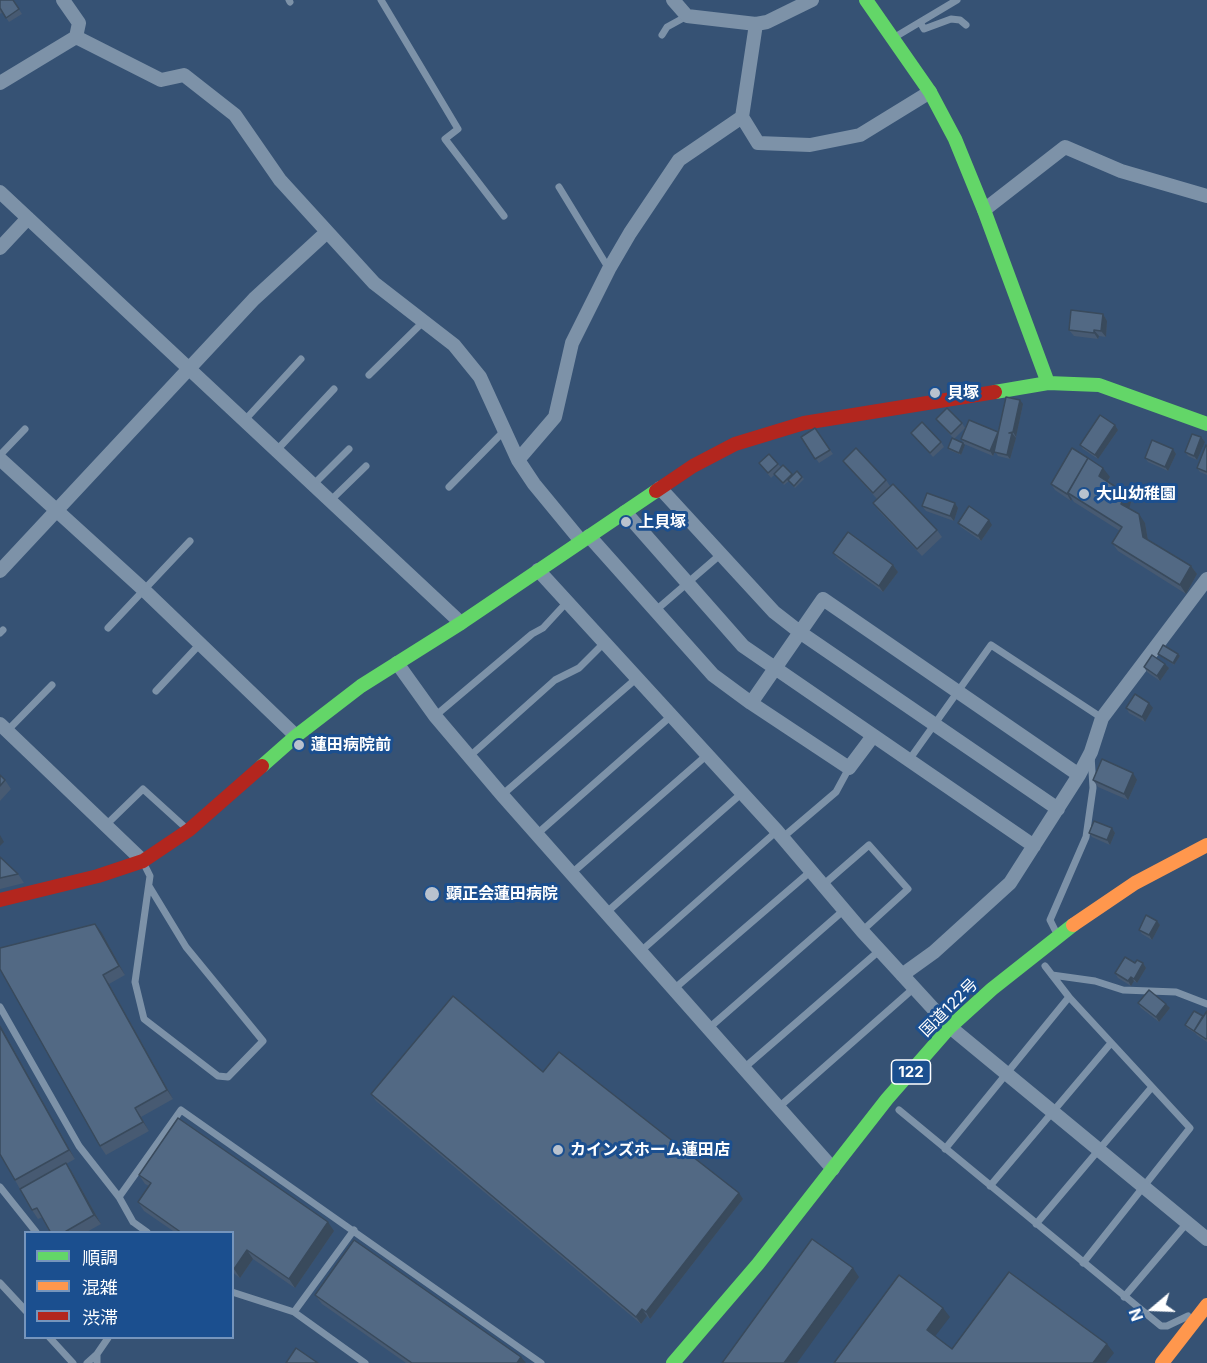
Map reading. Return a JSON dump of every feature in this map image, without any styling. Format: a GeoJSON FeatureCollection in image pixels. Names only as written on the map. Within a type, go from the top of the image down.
{"type":"FeatureCollection","features":[{"type":"Feature","properties":{"kind":"main road"},"geometry":{"type":"LineString","coordinates":[[866,0],[930,92],[955,139],[1044,366],[1048,383]]}},
{"type":"Feature","properties":{"kind":"main road"},"geometry":{"type":"LineString","coordinates":[[0,900],[98,876],[143,861],[189,830],[296,736],[361,686],[461,623],[660,488],[713,454],[735,444],[767,433],[835,417],[1048,383],[1100,385],[1207,424]]}},
{"type":"Feature","properties":{"kind":"main road","name":"国道122号"},"geometry":{"type":"LineString","coordinates":[[674,1363],[758,1264],[886,1099],[950,1028],[992,989],[1058,935],[1135,883],[1207,845]]}},
{"type":"Feature","properties":{"kind":"main road"},"geometry":{"type":"LineString","coordinates":[[1034,975],[1051,967]]}},
{"type":"Feature","properties":{"kind":"main road"},"geometry":{"type":"LineString","coordinates":[[1162,1363],[1207,1305]]}},
{"type":"Feature","properties":{"kind":"street"},"geometry":{"type":"LineString","coordinates":[[0,83],[76,37],[79,23],[63,0]]}},
{"type":"Feature","properties":{"kind":"street"},"geometry":{"type":"LineString","coordinates":[[673,0],[687,16],[756,24],[768,22],[812,0]]}},
{"type":"Feature","properties":{"kind":"street"},"geometry":{"type":"LineString","coordinates":[[756,24],[742,117],[758,143],[810,145],[860,135],[930,92]]}},
{"type":"Feature","properties":{"kind":"street"},"geometry":{"type":"LineString","coordinates":[[76,37],[161,80],[184,75],[235,115],[280,180],[374,283],[454,345],[480,376],[518,460],[534,484],[713,675],[849,768],[873,736]]}},
{"type":"Feature","properties":{"kind":"street"},"geometry":{"type":"LineString","coordinates":[[518,460],[555,417],[572,343],[609,269],[679,160],[742,117]]}},
{"type":"Feature","properties":{"kind":"street"},"geometry":{"type":"LineString","coordinates":[[984,210],[1065,147],[1121,171],[1207,196]]}},
{"type":"Feature","properties":{"kind":"street"},"geometry":{"type":"LineString","coordinates":[[0,192],[461,623]]}},
{"type":"Feature","properties":{"kind":"street"},"geometry":{"type":"LineString","coordinates":[[0,248],[28,218]]}},
{"type":"Feature","properties":{"kind":"street"},"geometry":{"type":"LineString","coordinates":[[0,571],[254,299],[327,232]]}},
{"type":"Feature","properties":{"kind":"street"},"geometry":{"type":"LineString","coordinates":[[0,457],[296,736]]}},
{"type":"Feature","properties":{"kind":"street"},"geometry":{"type":"LineString","coordinates":[[660,488],[774,612],[801,633],[1058,809]]}},
{"type":"Feature","properties":{"kind":"street"},"geometry":{"type":"LineString","coordinates":[[625,512],[743,646],[1034,846]]}},
{"type":"Feature","properties":{"kind":"street"},"geometry":{"type":"LineString","coordinates":[[538,570],[708,755],[950,1028],[1207,1239]]}},
{"type":"Feature","properties":{"kind":"street"},"geometry":{"type":"LineString","coordinates":[[902,975],[934,952],[1010,883],[1079,776],[1091,752],[1102,718],[1207,579]]}},
{"type":"Feature","properties":{"kind":"street"},"geometry":{"type":"LineString","coordinates":[[751,703],[823,600],[1079,776]]}},
{"type":"Feature","properties":{"kind":"street"},"geometry":{"type":"LineString","coordinates":[[397,663],[435,716],[502,795],[833,1169]]}},
{"type":"Feature","properties":{"kind":"street"},"geometry":{"type":"LineString","coordinates":[[4,727],[143,861]]}},
{"type":"Feature","properties":{"kind":"lane"},"geometry":{"type":"LineString","coordinates":[[381,0],[458,129],[444,140],[504,216]]}},
{"type":"Feature","properties":{"kind":"lane"},"geometry":{"type":"LineString","coordinates":[[893,38],[957,0]]}},
{"type":"Feature","properties":{"kind":"lane"},"geometry":{"type":"LineString","coordinates":[[662,34],[666,27],[687,16]]}},
{"type":"Feature","properties":{"kind":"lane"},"geometry":{"type":"LineString","coordinates":[[920,22],[924,29],[951,19],[960,20],[966,25]]}},
{"type":"Feature","properties":{"kind":"lane"},"geometry":{"type":"LineString","coordinates":[[560,187],[609,269]]}},
{"type":"Feature","properties":{"kind":"lane"},"geometry":{"type":"LineString","coordinates":[[369,375],[423,322]]}},
{"type":"Feature","properties":{"kind":"lane"},"geometry":{"type":"LineString","coordinates":[[244,421],[301,359]]}},
{"type":"Feature","properties":{"kind":"lane"},"geometry":{"type":"LineString","coordinates":[[276,451],[334,389]]}},
{"type":"Feature","properties":{"kind":"lane"},"geometry":{"type":"LineString","coordinates":[[0,457],[26,429]]}},
{"type":"Feature","properties":{"kind":"lane"},"geometry":{"type":"LineString","coordinates":[[449,488],[505,430]]}},
{"type":"Feature","properties":{"kind":"lane"},"geometry":{"type":"LineString","coordinates":[[312,486],[348,449]]}},
{"type":"Feature","properties":{"kind":"lane"},"geometry":{"type":"LineString","coordinates":[[329,502],[366,466]]}},
{"type":"Feature","properties":{"kind":"lane"},"geometry":{"type":"LineString","coordinates":[[108,628],[190,541]]}},
{"type":"Feature","properties":{"kind":"lane"},"geometry":{"type":"LineString","coordinates":[[655,611],[721,554]]}},
{"type":"Feature","properties":{"kind":"lane"},"geometry":{"type":"LineString","coordinates":[[435,716],[532,634],[543,628],[567,602]]}},
{"type":"Feature","properties":{"kind":"lane"},"geometry":{"type":"LineString","coordinates":[[470,756],[555,680],[579,668],[604,643]]}},
{"type":"Feature","properties":{"kind":"lane"},"geometry":{"type":"LineString","coordinates":[[156,691],[199,645]]}},
{"type":"Feature","properties":{"kind":"lane"},"geometry":{"type":"LineString","coordinates":[[909,760],[991,645],[1102,718]]}},
{"type":"Feature","properties":{"kind":"lane"},"geometry":{"type":"LineString","coordinates":[[502,795],[637,678]]}},
{"type":"Feature","properties":{"kind":"lane"},"geometry":{"type":"LineString","coordinates":[[4,727],[52,685]]}},
{"type":"Feature","properties":{"kind":"lane"},"geometry":{"type":"LineString","coordinates":[[537,834],[671,716]]}},
{"type":"Feature","properties":{"kind":"lane"},"geometry":{"type":"LineString","coordinates":[[1058,935],[1050,920],[1086,837],[1093,788],[1091,752]]}},
{"type":"Feature","properties":{"kind":"lane"},"geometry":{"type":"LineString","coordinates":[[572,873],[708,755]]}},
{"type":"Feature","properties":{"kind":"lane"},"geometry":{"type":"LineString","coordinates":[[641,951],[779,834],[836,792],[849,768]]}},
{"type":"Feature","properties":{"kind":"lane"},"geometry":{"type":"LineString","coordinates":[[106,825],[143,789],[189,830]]}},
{"type":"Feature","properties":{"kind":"lane"},"geometry":{"type":"LineString","coordinates":[[607,912],[742,793]]}},
{"type":"Feature","properties":{"kind":"lane"},"geometry":{"type":"LineString","coordinates":[[823,885],[869,845],[908,889],[862,930]]}},
{"type":"Feature","properties":{"kind":"lane"},"geometry":{"type":"LineString","coordinates":[[143,861],[150,876],[135,982],[144,1019],[218,1076],[228,1077],[262,1041],[186,947],[149,886]]}},
{"type":"Feature","properties":{"kind":"lane"},"geometry":{"type":"LineString","coordinates":[[674,989],[811,871]]}},
{"type":"Feature","properties":{"kind":"lane"},"geometry":{"type":"LineString","coordinates":[[709,1028],[844,910]]}},
{"type":"Feature","properties":{"kind":"lane"},"geometry":{"type":"LineString","coordinates":[[744,1068],[880,950]]}},
{"type":"Feature","properties":{"kind":"lane"},"geometry":{"type":"LineString","coordinates":[[1051,967],[1069,997],[1190,1128],[1083,1263]]}},
{"type":"Feature","properties":{"kind":"lane"},"geometry":{"type":"LineString","coordinates":[[1051,967],[1123,990],[1176,992],[1207,1004]]}},
{"type":"Feature","properties":{"kind":"lane"},"geometry":{"type":"LineString","coordinates":[[779,1107],[914,988]]}},
{"type":"Feature","properties":{"kind":"lane"},"geometry":{"type":"LineString","coordinates":[[945,1149],[1069,997]]}},
{"type":"Feature","properties":{"kind":"lane"},"geometry":{"type":"LineString","coordinates":[[0,1007],[79,1146],[119,1197],[133,1222],[144,1231]]}},
{"type":"Feature","properties":{"kind":"lane"},"geometry":{"type":"LineString","coordinates":[[990,1186],[1111,1043]]}},
{"type":"Feature","properties":{"kind":"lane"},"geometry":{"type":"LineString","coordinates":[[1036,1224],[1152,1087]]}},
{"type":"Feature","properties":{"kind":"lane"},"geometry":{"type":"LineString","coordinates":[[119,1197],[181,1110],[541,1363]]}},
{"type":"Feature","properties":{"kind":"lane"},"geometry":{"type":"LineString","coordinates":[[899,1111],[1161,1326],[1167,1326],[1188,1316],[1196,1319]]}},
{"type":"Feature","properties":{"kind":"lane"},"geometry":{"type":"LineString","coordinates":[[0,1187],[34,1231]]}},
{"type":"Feature","properties":{"kind":"lane"},"geometry":{"type":"LineString","coordinates":[[1124,1297],[1186,1222]]}},
{"type":"Feature","properties":{"kind":"lane"},"geometry":{"type":"LineString","coordinates":[[294,1312],[354,1230]]}},
{"type":"Feature","properties":{"kind":"lane"},"geometry":{"type":"LineString","coordinates":[[0,1283],[24,1309]]}},
{"type":"Feature","properties":{"kind":"lane"},"geometry":{"type":"LineString","coordinates":[[234,1293],[294,1312],[365,1363]]}},
{"type":"Feature","properties":{"kind":"lane"},"geometry":{"type":"LineString","coordinates":[[51,1339],[73,1363]]}},
{"type":"Feature","properties":{"kind":"lane"},"geometry":{"type":"LineString","coordinates":[[87,1363],[107,1339]]}},
{"type":"Feature","properties":{"kind":"lane"},"geometry":{"type":"LineString","coordinates":[[97,1353],[97,1363]]}},
{"type":"Feature","properties":{"kind":"building"},"geometry":{"type":"Polygon","coordinates":[[[0,0],[13,0],[19,9],[6,18],[0,8],[0,0]]]}},
{"type":"Feature","properties":{"kind":"building"},"geometry":{"type":"Polygon","coordinates":[[[1071,310],[1103,314],[1101,331],[1094,330],[1094,333],[1069,330],[1071,310]]]}},
{"type":"Feature","properties":{"kind":"building"},"geometry":{"type":"Polygon","coordinates":[[[1006,397],[1020,400],[1013,432],[1009,433],[1012,433],[1007,455],[994,452],[1006,397]]]}},
{"type":"Feature","properties":{"kind":"building"},"geometry":{"type":"Polygon","coordinates":[[[947,408],[962,423],[951,434],[936,419],[947,408]]]}},
{"type":"Feature","properties":{"kind":"building"},"geometry":{"type":"Polygon","coordinates":[[[1100,415],[1115,425],[1095,455],[1080,445],[1100,415]]]}},
{"type":"Feature","properties":{"kind":"building"},"geometry":{"type":"Polygon","coordinates":[[[969,420],[998,432],[990,451],[961,439],[969,420]]]}},
{"type":"Feature","properties":{"kind":"building"},"geometry":{"type":"Polygon","coordinates":[[[922,422],[941,442],[930,453],[911,433],[922,422]]]}},
{"type":"Feature","properties":{"kind":"building"},"geometry":{"type":"Polygon","coordinates":[[[815,428],[830,450],[815,459],[801,437],[815,428]]]}},
{"type":"Feature","properties":{"kind":"building"},"geometry":{"type":"Polygon","coordinates":[[[1192,434],[1201,437],[1194,456],[1185,452],[1192,434]]]}},
{"type":"Feature","properties":{"kind":"building"},"geometry":{"type":"Polygon","coordinates":[[[952,438],[963,443],[959,453],[948,448],[952,438]]]}},
{"type":"Feature","properties":{"kind":"building"},"geometry":{"type":"Polygon","coordinates":[[[1152,440],[1173,449],[1165,467],[1145,458],[1152,440]]]}},
{"type":"Feature","properties":{"kind":"building"},"geometry":{"type":"Polygon","coordinates":[[[1207,446],[1207,472],[1197,468],[1207,446]]]}},
{"type":"Feature","properties":{"kind":"building"},"geometry":{"type":"Polygon","coordinates":[[[856,448],[886,480],[873,493],[843,461],[856,448]]]}},
{"type":"Feature","properties":{"kind":"building"},"geometry":{"type":"Polygon","coordinates":[[[1072,448],[1088,458],[1067,494],[1051,484],[1072,448]]]}},
{"type":"Feature","properties":{"kind":"building"},"geometry":{"type":"Polygon","coordinates":[[[769,454],[778,464],[768,473],[759,463],[769,454]]]}},
{"type":"Feature","properties":{"kind":"building"},"geometry":{"type":"Polygon","coordinates":[[[1088,458],[1103,468],[1099,476],[1125,493],[1121,504],[1139,514],[1143,537],[1191,566],[1180,585],[1112,543],[1122,527],[1068,493],[1088,458]]]}},
{"type":"Feature","properties":{"kind":"building"},"geometry":{"type":"Polygon","coordinates":[[[783,465],[792,474],[783,483],[774,474],[783,465]]]}},
{"type":"Feature","properties":{"kind":"building"},"geometry":{"type":"Polygon","coordinates":[[[797,471],[802,477],[794,486],[788,480],[797,471]]]}},
{"type":"Feature","properties":{"kind":"building"},"geometry":{"type":"Polygon","coordinates":[[[893,484],[937,530],[917,549],[873,503],[893,484]]]}},
{"type":"Feature","properties":{"kind":"building"},"geometry":{"type":"Polygon","coordinates":[[[927,493],[955,503],[950,516],[922,506],[927,493]]]}},
{"type":"Feature","properties":{"kind":"building"},"geometry":{"type":"Polygon","coordinates":[[[969,506],[989,520],[978,536],[958,523],[969,506]]]}},
{"type":"Feature","properties":{"kind":"building"},"geometry":{"type":"Polygon","coordinates":[[[848,532],[893,565],[879,586],[833,553],[848,532]]]}},
{"type":"Feature","properties":{"kind":"building"},"geometry":{"type":"Polygon","coordinates":[[[1163,645],[1178,654],[1173,663],[1158,654],[1163,645]]]}},
{"type":"Feature","properties":{"kind":"building"},"geometry":{"type":"Polygon","coordinates":[[[1152,655],[1165,664],[1157,676],[1144,667],[1152,655]]]}},
{"type":"Feature","properties":{"kind":"building"},"geometry":{"type":"Polygon","coordinates":[[[1135,694],[1149,703],[1142,717],[1126,708],[1135,694]]]}},
{"type":"Feature","properties":{"kind":"building"},"geometry":{"type":"Polygon","coordinates":[[[1102,759],[1133,773],[1124,794],[1093,780],[1102,759]]]}},
{"type":"Feature","properties":{"kind":"building"},"geometry":{"type":"Polygon","coordinates":[[[0,775],[5,780],[0,786],[0,775]]]}},
{"type":"Feature","properties":{"kind":"building"},"geometry":{"type":"Polygon","coordinates":[[[1094,821],[1112,828],[1107,840],[1089,833],[1094,821]]]}},
{"type":"Feature","properties":{"kind":"building"},"geometry":{"type":"Polygon","coordinates":[[[0,857],[18,874],[0,878],[0,857]]]}},
{"type":"Feature","properties":{"kind":"building"},"geometry":{"type":"Polygon","coordinates":[[[1146,915],[1157,921],[1149,935],[1139,930],[1146,915]]]}},
{"type":"Feature","properties":{"kind":"building"},"geometry":{"type":"Polygon","coordinates":[[[95,924],[119,966],[103,975],[167,1090],[135,1108],[143,1122],[100,1146],[0,969],[0,948],[95,924]]]}},
{"type":"Feature","properties":{"kind":"building"},"geometry":{"type":"Polygon","coordinates":[[[1125,957],[1135,963],[1137,960],[1143,963],[1134,979],[1131,977],[1128,981],[1115,973],[1125,957]]]}},
{"type":"Feature","properties":{"kind":"building"},"geometry":{"type":"Polygon","coordinates":[[[1149,990],[1166,1004],[1156,1017],[1138,1003],[1149,990]]]}},
{"type":"Feature","properties":{"kind":"building","name":"カインズホーム蓮田店"},"geometry":{"type":"Polygon","coordinates":[[[453,996],[543,1072],[559,1052],[739,1193],[646,1312],[642,1309],[636,1317],[371,1094],[453,996]]]}},
{"type":"Feature","properties":{"kind":"building"},"geometry":{"type":"Polygon","coordinates":[[[1194,1011],[1203,1016],[1194,1031],[1185,1025],[1194,1011]]]}},
{"type":"Feature","properties":{"kind":"building"},"geometry":{"type":"Polygon","coordinates":[[[1207,1011],[1207,1038],[1206,1039],[1194,1031],[1207,1011]]]}},
{"type":"Feature","properties":{"kind":"building"},"geometry":{"type":"Polygon","coordinates":[[[0,1027],[69,1150],[15,1180],[0,1154],[0,1027]]]}},
{"type":"Feature","properties":{"kind":"building"},"geometry":{"type":"Polygon","coordinates":[[[178,1118],[328,1222],[289,1279],[247,1250],[234,1269],[234,1231],[179,1231],[138,1202],[151,1183],[139,1175],[178,1118]]]}},
{"type":"Feature","properties":{"kind":"building"},"geometry":{"type":"Polygon","coordinates":[[[66,1163],[94,1215],[66,1231],[50,1231],[37,1208],[32,1210],[20,1189],[66,1163]]]}},
{"type":"Feature","properties":{"kind":"building"},"geometry":{"type":"Polygon","coordinates":[[[812,1239],[853,1268],[784,1363],[722,1363],[812,1239]]]}},
{"type":"Feature","properties":{"kind":"building"},"geometry":{"type":"Polygon","coordinates":[[[354,1240],[521,1357],[517,1363],[412,1363],[315,1295],[354,1240]]]}},
{"type":"Feature","properties":{"kind":"building"},"geometry":{"type":"Polygon","coordinates":[[[1009,1272],[1107,1344],[1093,1363],[834,1363],[899,1275],[943,1308],[927,1330],[952,1349],[1009,1272]]]}},
{"type":"Feature","properties":{"kind":"building"},"geometry":{"type":"Polygon","coordinates":[[[296,1348],[318,1363],[286,1363],[296,1348]]]}},
{"type":"Feature","properties":{"kind":"traffic: fast"},"geometry":{"type":"LineString","coordinates":[[866,0],[930,92],[955,139],[984,210],[1048,383]]}},
{"type":"Feature","properties":{"kind":"traffic: fast"},"geometry":{"type":"LineString","coordinates":[[995,392],[1048,383],[1099,385],[1207,424]]}},
{"type":"Feature","properties":{"kind":"traffic: fast"},"geometry":{"type":"LineString","coordinates":[[262,766],[296,736],[361,686],[461,623],[656,491]]}},
{"type":"Feature","properties":{"kind":"traffic: fast"},"geometry":{"type":"LineString","coordinates":[[673,1363],[758,1264],[887,1099],[950,1027],[992,989],[1073,925]]}},
{"type":"Feature","properties":{"kind":"traffic: slow"},"geometry":{"type":"LineString","coordinates":[[1073,925],[1135,883],[1207,845]]}},
{"type":"Feature","properties":{"kind":"traffic: slow"},"geometry":{"type":"LineString","coordinates":[[1162,1363],[1207,1305]]}},
{"type":"Feature","properties":{"kind":"traffic: jam"},"geometry":{"type":"LineString","coordinates":[[656,491],[693,466],[735,444],[804,423],[995,392]]}},
{"type":"Feature","properties":{"kind":"traffic: jam"},"geometry":{"type":"LineString","coordinates":[[0,900],[98,876],[143,861],[189,830],[262,766]]}},
{"type":"Feature","properties":{"kind":"place","name":"貝塚"},"geometry":{"type":"Point","coordinates":[935,393]}},
{"type":"Feature","properties":{"kind":"place","name":"大山幼稚園"},"geometry":{"type":"Point","coordinates":[1084,494]}},
{"type":"Feature","properties":{"kind":"place","name":"上貝塚"},"geometry":{"type":"Point","coordinates":[626,522]}},
{"type":"Feature","properties":{"kind":"place","name":"蓮田病院前"},"geometry":{"type":"Point","coordinates":[299,745]}},
{"type":"Feature","properties":{"kind":"place","name":"顕正会蓮田病院"},"geometry":{"type":"Point","coordinates":[432,894]}},
{"type":"Feature","properties":{"kind":"place","name":"カインズホーム蓮田店"},"geometry":{"type":"Point","coordinates":[558,1150]}}]}
